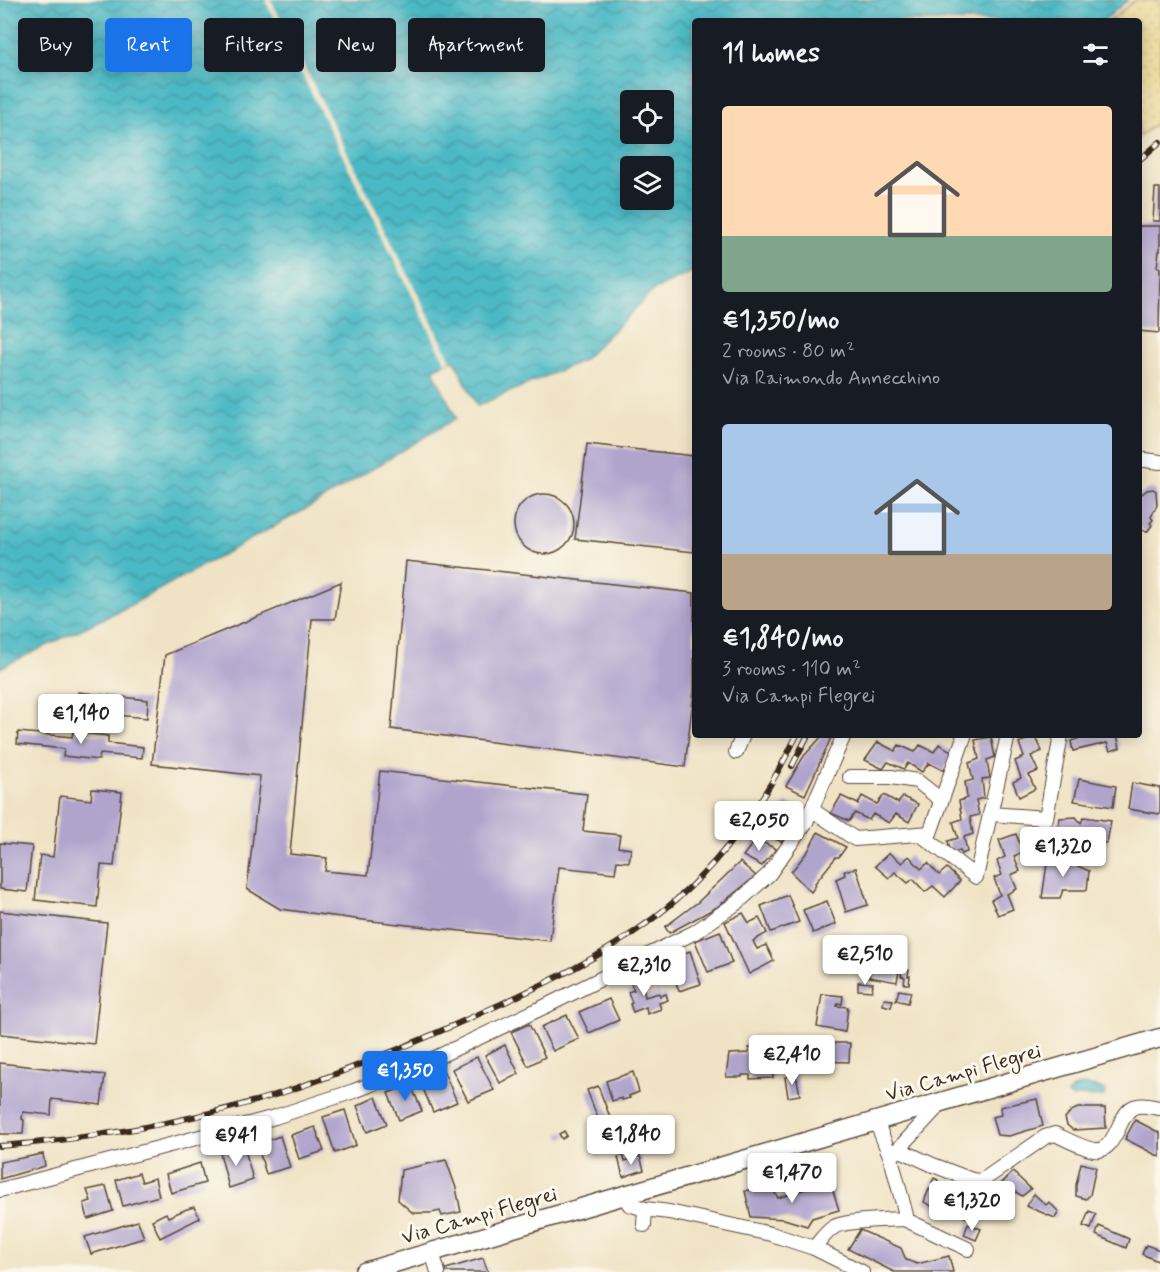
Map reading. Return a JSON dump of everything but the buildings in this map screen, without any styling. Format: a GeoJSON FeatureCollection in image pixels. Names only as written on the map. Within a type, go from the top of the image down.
{"type":"FeatureCollection","features":[{"type":"Feature","properties":{"kind":"main road","name":"Via Campi Flegrei"},"geometry":{"type":"LineString","coordinates":[[364,1272],[1160,1038]]}},
{"type":"Feature","properties":{"kind":"street"},"geometry":{"type":"LineString","coordinates":[[1142,460],[1160,462]]}},
{"type":"Feature","properties":{"kind":"street"},"geometry":{"type":"LineString","coordinates":[[736,752],[742,738]]}},
{"type":"Feature","properties":{"kind":"street"},"geometry":{"type":"LineString","coordinates":[[0,1190],[275,1117],[354,1090],[418,1066],[695,932],[738,902],[769,874],[806,822],[843,738]]}},
{"type":"Feature","properties":{"kind":"street"},"geometry":{"type":"LineString","coordinates":[[811,809],[855,839],[930,833],[964,738]]}},
{"type":"Feature","properties":{"kind":"street"},"geometry":{"type":"LineString","coordinates":[[920,834],[976,877],[1007,738]]}},
{"type":"Feature","properties":{"kind":"street"},"geometry":{"type":"LineString","coordinates":[[990,814],[1046,818],[1060,738]]}},
{"type":"Feature","properties":{"kind":"street"},"geometry":{"type":"LineString","coordinates":[[850,777],[891,777],[917,781],[941,800]]}},
{"type":"Feature","properties":{"kind":"street"},"geometry":{"type":"LineString","coordinates":[[895,1153],[942,1102]]}},
{"type":"Feature","properties":{"kind":"street"},"geometry":{"type":"LineString","coordinates":[[895,1153],[979,1181],[1045,1137],[1055,1134],[1095,1151],[1104,1148],[1112,1141],[1127,1113],[1133,1107],[1160,1108]]}},
{"type":"Feature","properties":{"kind":"street"},"geometry":{"type":"LineString","coordinates":[[876,1121],[895,1153],[906,1215],[904,1219]]}},
{"type":"Feature","properties":{"kind":"street"},"geometry":{"type":"LineString","coordinates":[[625,1195],[629,1204],[645,1209],[771,1234],[814,1248],[861,1272]]}},
{"type":"Feature","properties":{"kind":"street"},"geometry":{"type":"LineString","coordinates":[[644,1225],[645,1209]]}},
{"type":"Feature","properties":{"kind":"street"},"geometry":{"type":"LineString","coordinates":[[814,1248],[828,1231],[846,1222],[904,1219],[968,1249]]}},
{"type":"Feature","properties":{"kind":"street"},"geometry":{"type":"LineString","coordinates":[[432,1252],[438,1272]]}},
{"type":"Feature","properties":{"kind":"sand"},"geometry":{"type":"Polygon","coordinates":[[[1135,0],[1160,0],[1160,120],[1142,135],[1142,18],[1114,18],[1135,0]]]}},
{"type":"Feature","properties":{"kind":"water"},"geometry":{"type":"Polygon","coordinates":[[[0,0],[1128,0],[1107,18],[692,18],[692,272],[654,290],[583,360],[477,406],[454,359],[433,370],[456,418],[313,505],[125,608],[0,668],[0,0]]]}},
{"type":"Feature","properties":{"kind":"water"},"geometry":{"type":"Polygon","coordinates":[[[1083,1085],[1106,1091],[1103,1097],[1073,1098],[1067,1094],[1073,1088],[1083,1085]]]}},
{"type":"Feature","properties":{"kind":"pier"},"geometry":{"type":"Polygon","coordinates":[[[265,0],[271,0],[280,18],[274,18],[265,0]]]}},
{"type":"Feature","properties":{"kind":"pier"},"geometry":{"type":"Polygon","coordinates":[[[304,66],[451,361],[446,363],[301,72],[304,72],[304,66]]]}},
{"type":"Feature","properties":{"kind":"railway"},"geometry":{"type":"LineString","coordinates":[[1142,158],[1160,142]]}},
{"type":"Feature","properties":{"kind":"railway"},"geometry":{"type":"LineString","coordinates":[[0,1146],[103,1134],[172,1122],[239,1106],[325,1078],[404,1047],[558,977],[607,950],[654,918],[713,864],[745,824],[773,780],[795,738]]}},
{"type":"Feature","properties":{"kind":"railway"},"geometry":{"type":"LineString","coordinates":[[792,766],[806,738]]}}]}
